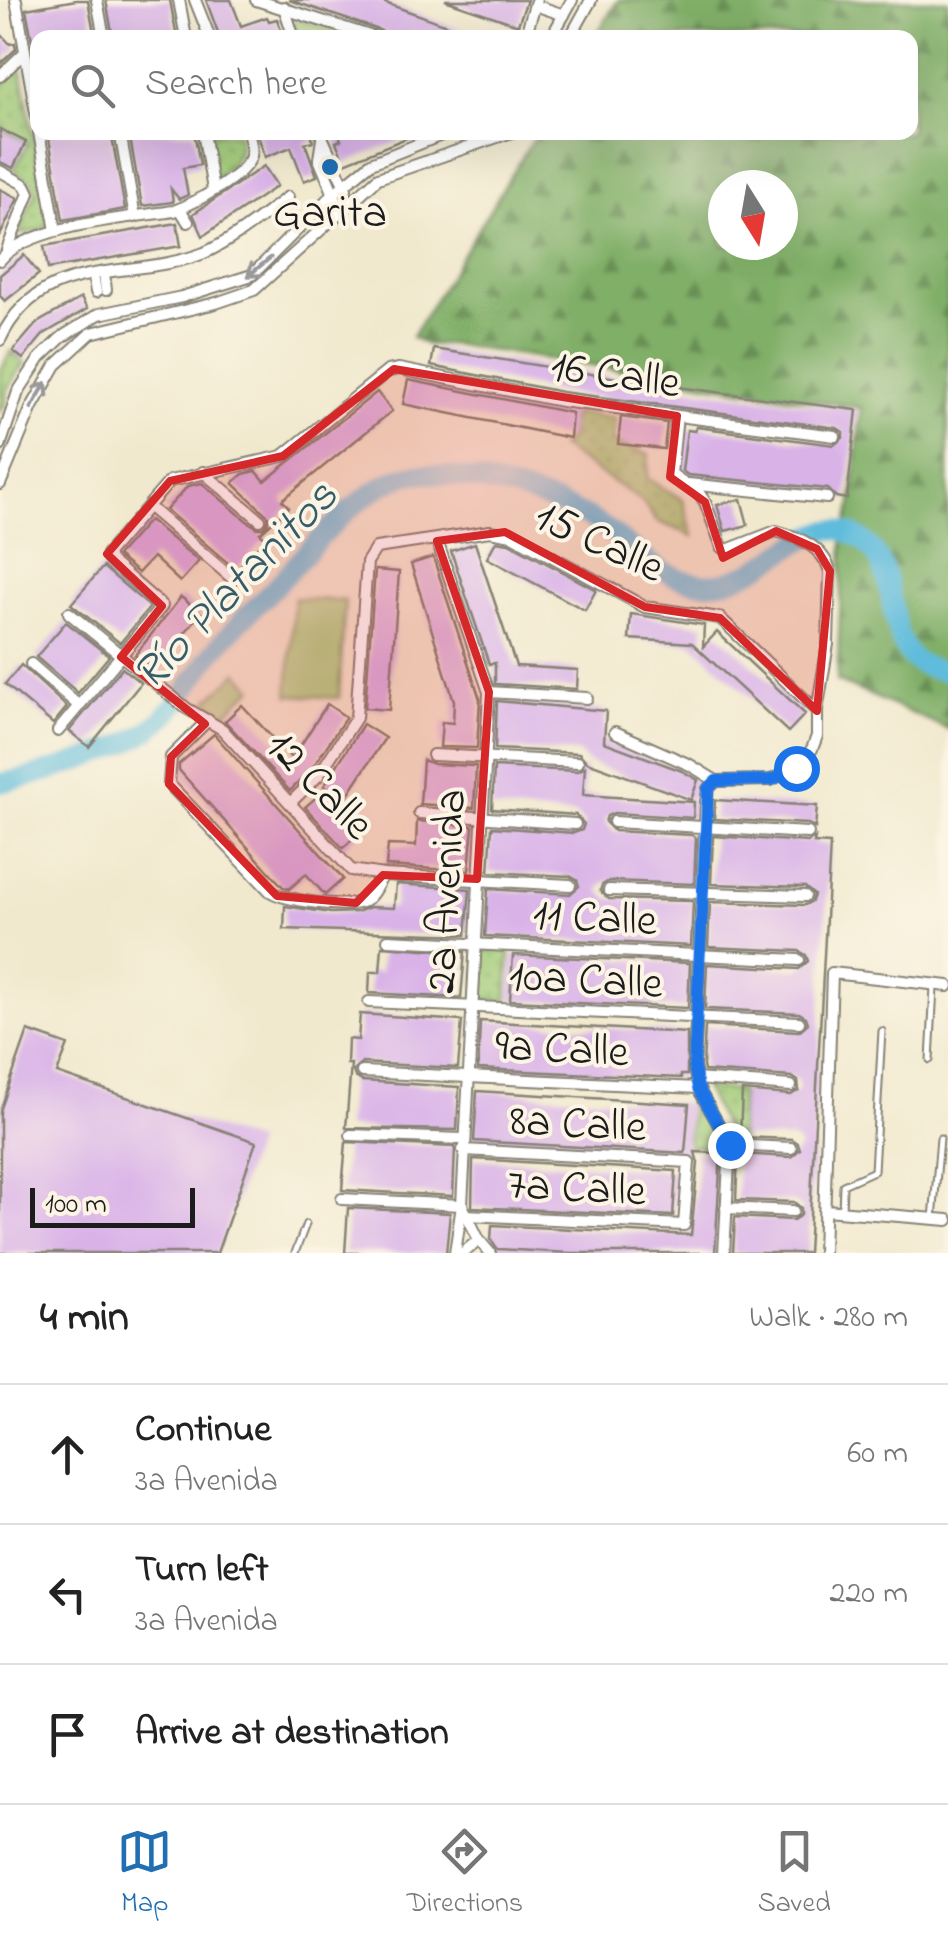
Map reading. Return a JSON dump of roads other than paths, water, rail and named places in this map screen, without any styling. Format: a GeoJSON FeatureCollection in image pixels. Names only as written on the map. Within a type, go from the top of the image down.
{"type":"FeatureCollection","features":[{"type":"Feature","properties":{"kind":"street"},"geometry":{"type":"LineString","coordinates":[[16,0],[30,80]]}},
{"type":"Feature","properties":{"kind":"street"},"geometry":{"type":"LineString","coordinates":[[98,0],[103,30]]}},
{"type":"Feature","properties":{"kind":"street"},"geometry":{"type":"LineString","coordinates":[[179,0],[185,30]]}},
{"type":"Feature","properties":{"kind":"street"},"geometry":{"type":"LineString","coordinates":[[195,0],[207,30]]}},
{"type":"Feature","properties":{"kind":"street"},"geometry":{"type":"LineString","coordinates":[[256,0],[352,30]]}},
{"type":"Feature","properties":{"kind":"street"},"geometry":{"type":"LineString","coordinates":[[574,30],[591,0]]}},
{"type":"Feature","properties":{"kind":"street"},"geometry":{"type":"LineString","coordinates":[[529,24],[536,3],[567,5],[580,19]]}},
{"type":"Feature","properties":{"kind":"street"},"geometry":{"type":"LineString","coordinates":[[556,30],[567,5]]}},
{"type":"Feature","properties":{"kind":"street"},"geometry":{"type":"LineString","coordinates":[[284,7],[291,30]]}},
{"type":"Feature","properties":{"kind":"street"},"geometry":{"type":"LineString","coordinates":[[0,76],[25,52]]}},
{"type":"Feature","properties":{"kind":"street"},"geometry":{"type":"LineString","coordinates":[[40,140],[56,231]]}},
{"type":"Feature","properties":{"kind":"street"},"geometry":{"type":"LineString","coordinates":[[121,140],[135,217]]}},
{"type":"Feature","properties":{"kind":"street"},"geometry":{"type":"LineString","coordinates":[[204,140],[213,190]]}},
{"type":"Feature","properties":{"kind":"street"},"geometry":{"type":"LineString","coordinates":[[4,255],[29,238],[180,209],[248,163],[250,140]]}},
{"type":"Feature","properties":{"kind":"street"},"geometry":{"type":"LineString","coordinates":[[321,140],[319,159],[341,209]]}},
{"type":"Feature","properties":{"kind":"street"},"geometry":{"type":"LineString","coordinates":[[325,140],[352,200]]}},
{"type":"Feature","properties":{"kind":"street"},"geometry":{"type":"LineString","coordinates":[[15,454],[0,445],[18,392],[40,358],[62,336],[105,313],[194,294],[252,275],[344,184],[376,160],[428,140]]}},
{"type":"Feature","properties":{"kind":"street"},"geometry":{"type":"LineString","coordinates":[[0,484],[3,468],[15,454],[32,407],[56,366],[91,333],[216,303],[261,286],[341,209],[387,173],[488,140]]}},
{"type":"Feature","properties":{"kind":"street"},"geometry":{"type":"LineString","coordinates":[[0,171],[25,185],[29,194],[4,255]]}},
{"type":"Feature","properties":{"kind":"street"},"geometry":{"type":"LineString","coordinates":[[0,340],[13,314],[47,287],[205,252],[288,197]]}},
{"type":"Feature","properties":{"kind":"street"},"geometry":{"type":"LineString","coordinates":[[180,209],[188,222]]}},
{"type":"Feature","properties":{"kind":"street"},"geometry":{"type":"LineString","coordinates":[[29,238],[36,250]]}},
{"type":"Feature","properties":{"kind":"street"},"geometry":{"type":"LineString","coordinates":[[99,274],[110,328]]}},
{"type":"Feature","properties":{"kind":"street","name":"16 Calle"},"geometry":{"type":"LineString","coordinates":[[202,472],[283,456],[388,371],[399,369],[561,401],[835,436]]}},
{"type":"Feature","properties":{"kind":"street"},"geometry":{"type":"LineString","coordinates":[[616,732],[716,781],[771,780],[796,768],[817,736],[828,644],[827,561],[809,544],[776,531],[738,548],[727,550],[718,542],[706,502],[670,472],[677,416]]}},
{"type":"Feature","properties":{"kind":"street"},"geometry":{"type":"LineString","coordinates":[[58,731],[162,606],[109,560],[108,554],[170,481],[202,472],[260,520]]}},
{"type":"Feature","properties":{"kind":"street"},"geometry":{"type":"LineString","coordinates":[[682,483],[827,498]]}},
{"type":"Feature","properties":{"kind":"street"},"geometry":{"type":"LineString","coordinates":[[150,507],[233,579]]}},
{"type":"Feature","properties":{"kind":"street","name":"15 Calle"},"geometry":{"type":"LineString","coordinates":[[290,803],[318,776],[356,718],[365,578],[372,552],[390,544],[505,532],[645,608],[720,618],[818,711]]}},
{"type":"Feature","properties":{"kind":"street","name":"2a Avenida"},"geometry":{"type":"LineString","coordinates":[[437,541],[489,692],[459,1253]]}},
{"type":"Feature","properties":{"kind":"street","name":"12 Calle"},"geometry":{"type":"LineString","coordinates":[[69,613],[186,708],[222,729],[345,866],[383,875],[570,885]]}},
{"type":"Feature","properties":{"kind":"street"},"geometry":{"type":"LineString","coordinates":[[31,664],[79,706]]}},
{"type":"Feature","properties":{"kind":"street"},"geometry":{"type":"LineString","coordinates":[[489,692],[587,698]]}},
{"type":"Feature","properties":{"kind":"street"},"geometry":{"type":"LineString","coordinates":[[208,720],[171,758],[168,781],[270,891],[282,898],[356,903],[368,898],[383,875]]}},
{"type":"Feature","properties":{"kind":"street"},"geometry":{"type":"LineString","coordinates":[[433,755],[578,762]]}},
{"type":"Feature","properties":{"kind":"street"},"geometry":{"type":"LineString","coordinates":[[716,781],[708,789],[700,892],[697,1084],[730,1145],[724,1253]]}},
{"type":"Feature","properties":{"kind":"street"},"geometry":{"type":"LineString","coordinates":[[420,813],[574,824]]}},
{"type":"Feature","properties":{"kind":"street"},"geometry":{"type":"LineString","coordinates":[[614,822],[808,833]]}},
{"type":"Feature","properties":{"kind":"street"},"geometry":{"type":"LineString","coordinates":[[608,890],[805,896]]}},
{"type":"Feature","properties":{"kind":"street","name":"11 Calle"},"geometry":{"type":"LineString","coordinates":[[388,940],[799,960]]}},
{"type":"Feature","properties":{"kind":"street"},"geometry":{"type":"LineString","coordinates":[[822,1253],[832,973],[948,986]]}},
{"type":"Feature","properties":{"kind":"street","name":"10a Calle"},"geometry":{"type":"LineString","coordinates":[[370,1002],[800,1022]]}},
{"type":"Feature","properties":{"kind":"street","name":"9a Calle"},"geometry":{"type":"LineString","coordinates":[[362,1072],[791,1086]]}},
{"type":"Feature","properties":{"kind":"street","name":"8a Calle"},"geometry":{"type":"LineString","coordinates":[[351,1134],[689,1162],[684,1225]]}},
{"type":"Feature","properties":{"kind":"street"},"geometry":{"type":"LineString","coordinates":[[730,1145],[791,1148]]}},
{"type":"Feature","properties":{"kind":"street","name":"7a Calle"},"geometry":{"type":"LineString","coordinates":[[342,1199],[684,1225]]}},
{"type":"Feature","properties":{"kind":"street"},"geometry":{"type":"LineString","coordinates":[[726,1208],[793,1210]]}},
{"type":"Feature","properties":{"kind":"street"},"geometry":{"type":"LineString","coordinates":[[464,1210],[478,1240],[490,1253]]}},
{"type":"Feature","properties":{"kind":"street"},"geometry":{"type":"LineString","coordinates":[[825,1210],[948,1220]]}},
{"type":"Feature","properties":{"kind":"street"},"geometry":{"type":"LineString","coordinates":[[459,1253],[478,1240]]}},
{"type":"Feature","properties":{"kind":"lane"},"geometry":{"type":"LineString","coordinates":[[930,1060],[934,984]]}},
{"type":"Feature","properties":{"kind":"lane"},"geometry":{"type":"LineString","coordinates":[[842,1211],[844,1184],[874,1171],[882,1031]]}},
{"type":"Feature","properties":{"kind":"lane"},"geometry":{"type":"LineString","coordinates":[[933,1219],[940,1138]]}},
{"type":"Feature","properties":{"kind":"lane"},"geometry":{"type":"LineString","coordinates":[[295,1253],[306,1224]]}},
{"type":"Feature","properties":{"kind":"waterway","name":"Río Platanitos"},"geometry":{"type":"LineString","coordinates":[[0,783],[77,762],[149,730],[175,705],[226,638],[339,520],[379,488],[418,474],[490,483],[545,499],[593,521],[663,571],[701,583],[740,576],[810,537],[838,530],[859,538],[883,568],[897,628],[913,659],[948,672]]}},
{"type":"Feature","properties":{"kind":"place","name":"Garita"},"geometry":{"type":"Point","coordinates":[330,167]}}]}
